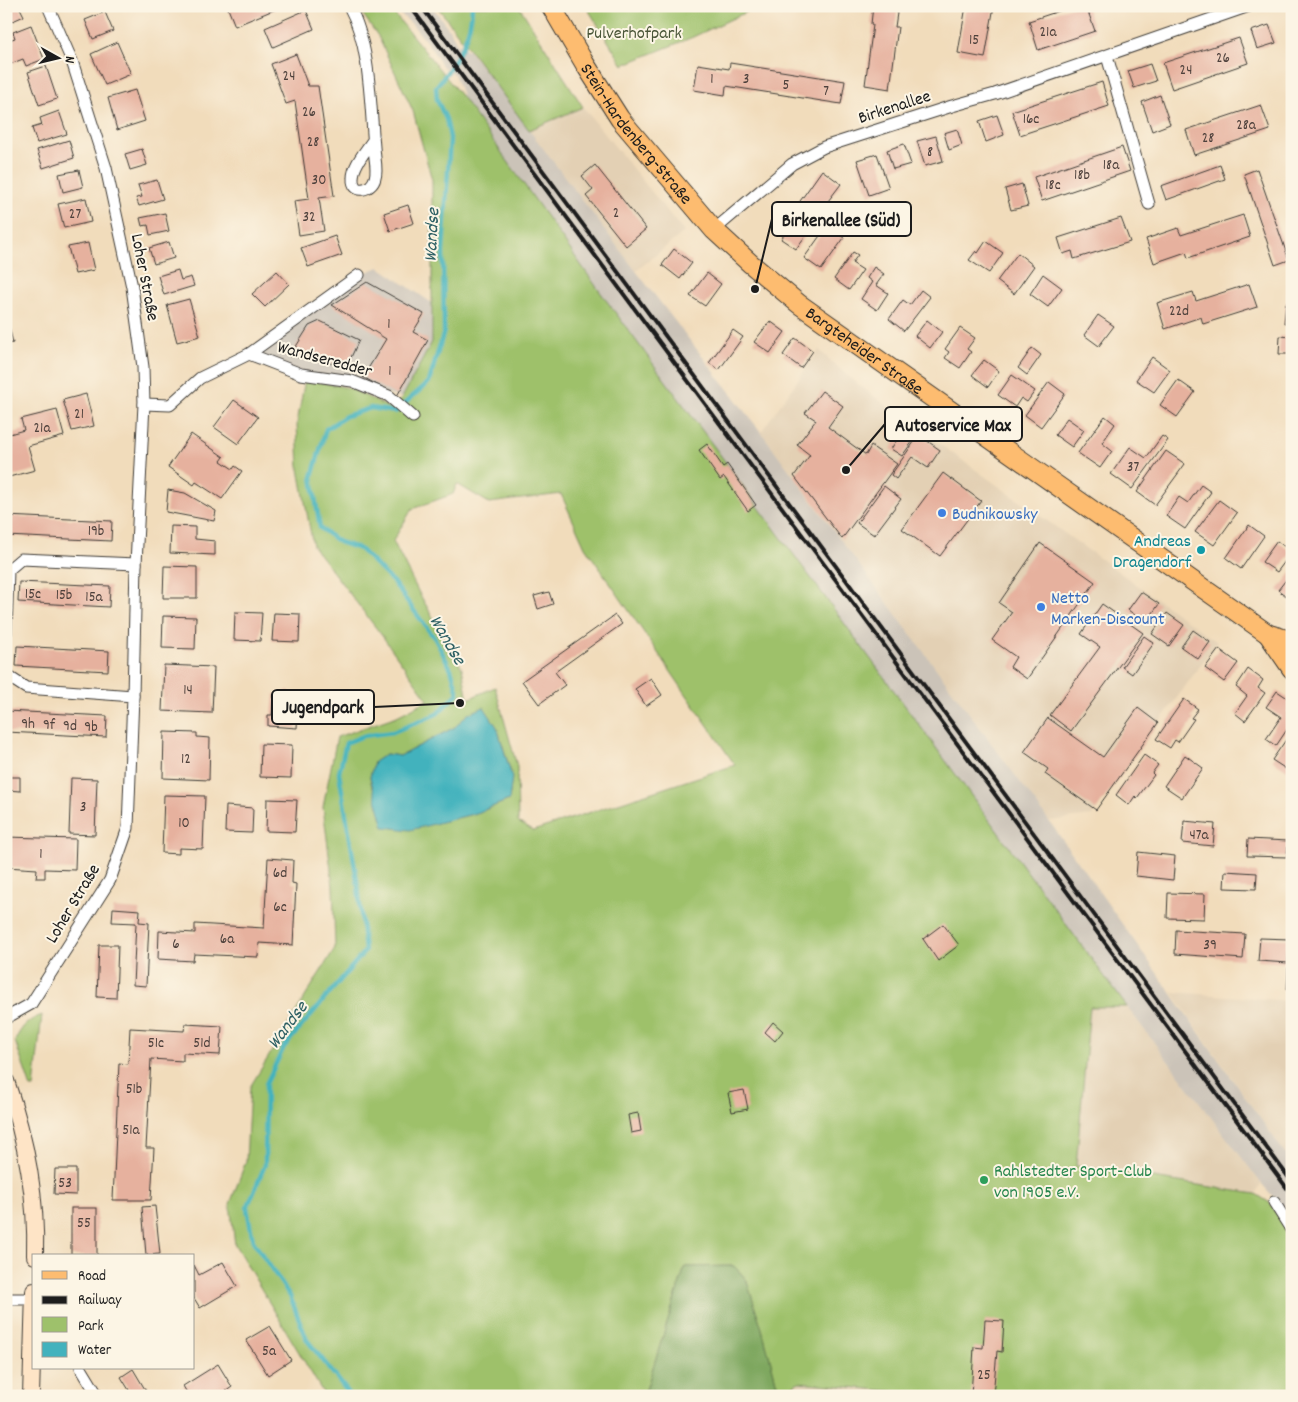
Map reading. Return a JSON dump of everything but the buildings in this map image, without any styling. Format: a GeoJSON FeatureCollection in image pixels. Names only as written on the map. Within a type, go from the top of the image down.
{"type":"FeatureCollection","features":[{"type":"Feature","properties":{"kind":"main road","name":"Stein-Hardenberg-Straße"},"geometry":{"type":"LineString","coordinates":[[551,6],[620,119],[714,230]]}},
{"type":"Feature","properties":{"kind":"main road","name":"Bargteheider Straße"},"geometry":{"type":"LineString","coordinates":[[714,230],[800,304],[1268,634],[1292,641]]}},
{"type":"Feature","properties":{"kind":"main road","name":"Bargteheider Straße"},"geometry":{"type":"LineString","coordinates":[[1268,634],[1292,669]]}},
{"type":"Feature","properties":{"kind":"main road"},"geometry":{"type":"LineString","coordinates":[[6,1081],[17,1115],[30,1180],[34,1214],[35,1254]]}},
{"type":"Feature","properties":{"kind":"main road"},"geometry":{"type":"LineString","coordinates":[[31,1396],[32,1363]]}},
{"type":"Feature","properties":{"kind":"street","name":"Loher Straße"},"geometry":{"type":"LineString","coordinates":[[6,1018],[31,1004],[110,880],[128,828],[136,564],[144,404],[143,367],[132,287],[106,168],[72,61],[48,6]]}},
{"type":"Feature","properties":{"kind":"street"},"geometry":{"type":"LineString","coordinates":[[349,6],[355,18],[364,50],[373,140]]}},
{"type":"Feature","properties":{"kind":"street","name":"Birkenallee"},"geometry":{"type":"LineString","coordinates":[[714,230],[792,164],[824,147],[995,94],[1249,6]]}},
{"type":"Feature","properties":{"kind":"street"},"geometry":{"type":"LineString","coordinates":[[1107,56],[1149,204]]}},
{"type":"Feature","properties":{"kind":"street"},"geometry":{"type":"LineString","coordinates":[[144,404],[170,404],[200,378],[249,354],[359,276]]}},
{"type":"Feature","properties":{"kind":"street","name":"Wandseredder"},"geometry":{"type":"LineString","coordinates":[[249,354],[301,374],[352,381],[389,396],[413,417]]}},
{"type":"Feature","properties":{"kind":"street"},"geometry":{"type":"LineString","coordinates":[[6,633],[8,570],[21,559],[136,564]]}},
{"type":"Feature","properties":{"kind":"street"},"geometry":{"type":"LineString","coordinates":[[6,674],[26,688],[133,696]]}},
{"type":"Feature","properties":{"kind":"street"},"geometry":{"type":"LineString","coordinates":[[1274,1202],[1292,1231]]}},
{"type":"Feature","properties":{"kind":"street"},"geometry":{"type":"LineString","coordinates":[[6,1299],[32,1299]]}},
{"type":"Feature","properties":{"kind":"street"},"geometry":{"type":"LineString","coordinates":[[82,1370],[98,1396]]}},
{"type":"Feature","properties":{"kind":"shaded area"},"geometry":{"type":"Polygon","coordinates":[[[390,6],[432,6],[451,32],[457,44],[469,51],[761,432],[1049,821],[1292,1163],[1292,1218],[1261,1183],[1127,1007],[598,289],[463,98],[454,74],[443,67],[429,45],[411,23],[390,6]]]}},
{"type":"Feature","properties":{"kind":"shaded area"},"geometry":{"type":"Polygon","coordinates":[[[583,107],[684,232],[636,271],[529,130],[583,107]]]}},
{"type":"Feature","properties":{"kind":"shaded area"},"geometry":{"type":"Polygon","coordinates":[[[379,267],[432,303],[432,342],[402,398],[301,374],[249,354],[359,275],[379,267]]]}},
{"type":"Feature","properties":{"kind":"shaded area"},"geometry":{"type":"Polygon","coordinates":[[[819,350],[851,379],[910,423],[1217,642],[1092,816],[1049,821],[761,432],[819,350]]]}},
{"type":"Feature","properties":{"kind":"shaded area"},"geometry":{"type":"Polygon","coordinates":[[[1172,992],[1292,1001],[1292,1163],[1172,992]]]}},
{"type":"Feature","properties":{"kind":"shaded area"},"geometry":{"type":"Polygon","coordinates":[[[1090,1007],[1127,1007],[1261,1183],[1256,1194],[1076,1166],[1090,1007]]]}},
{"type":"Feature","properties":{"kind":"shaded area"},"geometry":{"type":"Polygon","coordinates":[[[799,1382],[940,1396],[797,1396],[794,1385],[799,1382]]]}},
{"type":"Feature","properties":{"kind":"green space"},"geometry":{"type":"Polygon","coordinates":[[[357,6],[388,6],[463,98],[598,289],[1127,1007],[1090,1007],[1076,1166],[1256,1194],[1270,1203],[1292,1238],[1292,1396],[940,1396],[799,1382],[794,1385],[797,1396],[780,1396],[746,1279],[734,1266],[685,1267],[644,1396],[325,1396],[235,1245],[230,1204],[246,1161],[250,1087],[335,948],[333,886],[323,807],[337,737],[397,716],[428,700],[383,637],[313,546],[299,469],[297,423],[305,379],[349,388],[392,409],[402,398],[432,342],[432,180],[413,111],[378,36],[357,6]],[[457,484],[453,494],[412,509],[393,541],[419,593],[462,668],[468,699],[495,687],[517,766],[518,822],[533,831],[735,765],[585,547],[561,494],[489,503],[457,484]],[[468,714],[455,727],[400,756],[386,754],[374,762],[370,777],[372,788],[448,820],[477,813],[509,800],[512,776],[497,727],[468,714]]]}},
{"type":"Feature","properties":{"kind":"green space"},"geometry":{"type":"Polygon","coordinates":[[[437,6],[519,6],[583,107],[529,130],[437,6]]]}},
{"type":"Feature","properties":{"kind":"green space","name":"Pulverhofpark"},"geometry":{"type":"Polygon","coordinates":[[[586,6],[759,6],[693,37],[623,65],[586,6]]]}},
{"type":"Feature","properties":{"kind":"green space"},"geometry":{"type":"Polygon","coordinates":[[[42,1015],[34,1088],[31,1088],[15,1041],[26,1025],[42,1015]]]}},
{"type":"Feature","properties":{"kind":"green space"},"geometry":{"type":"Polygon","coordinates":[[[734,1266],[746,1279],[780,1396],[644,1396],[685,1267],[734,1266]]]}},
{"type":"Feature","properties":{"kind":"water"},"geometry":{"type":"Polygon","coordinates":[[[484,707],[497,727],[512,777],[509,800],[477,813],[410,830],[384,827],[370,777],[374,762],[386,754],[400,756],[455,727],[468,714],[484,707]]]}},
{"type":"Feature","properties":{"kind":"waterway","name":"Wandse"},"geometry":{"type":"LineString","coordinates":[[351,1396],[307,1340],[290,1296],[253,1241],[247,1208],[265,1165],[266,1084],[284,1047],[365,951],[358,886],[339,773],[346,743],[363,736],[393,732],[437,714],[458,693],[451,669],[435,639],[393,582],[360,549],[339,542],[320,528],[312,477],[326,429],[346,416],[371,408],[395,412],[429,382],[444,331],[443,251],[450,138],[446,119],[437,100],[436,87],[461,50],[469,28],[472,6]]}},
{"type":"Feature","properties":{"kind":"railway"},"geometry":{"type":"LineString","coordinates":[[410,6],[1292,1195]]}},
{"type":"Feature","properties":{"kind":"railway"},"geometry":{"type":"LineString","coordinates":[[421,6],[1292,1182]]}},
{"type":"Feature","properties":{"kind":"place","name":"Birkenallee (Süd)"},"geometry":{"type":"Point","coordinates":[755,289]}},
{"type":"Feature","properties":{"kind":"place","name":"Autoservice Max"},"geometry":{"type":"Point","coordinates":[846,470]}},
{"type":"Feature","properties":{"kind":"place","name":"Budnikowsky"},"geometry":{"type":"Point","coordinates":[942,513]}},
{"type":"Feature","properties":{"kind":"place","name":"Andreas Dragendorf"},"geometry":{"type":"Point","coordinates":[1201,550]}},
{"type":"Feature","properties":{"kind":"place","name":"Netto Marken-Discount"},"geometry":{"type":"Point","coordinates":[1041,607]}},
{"type":"Feature","properties":{"kind":"place","name":"Jugendpark"},"geometry":{"type":"Point","coordinates":[460,703]}},
{"type":"Feature","properties":{"kind":"place","name":"Rahlstedter Sport-Club von 1905 e.V."},"geometry":{"type":"Point","coordinates":[984,1180]}}]}
